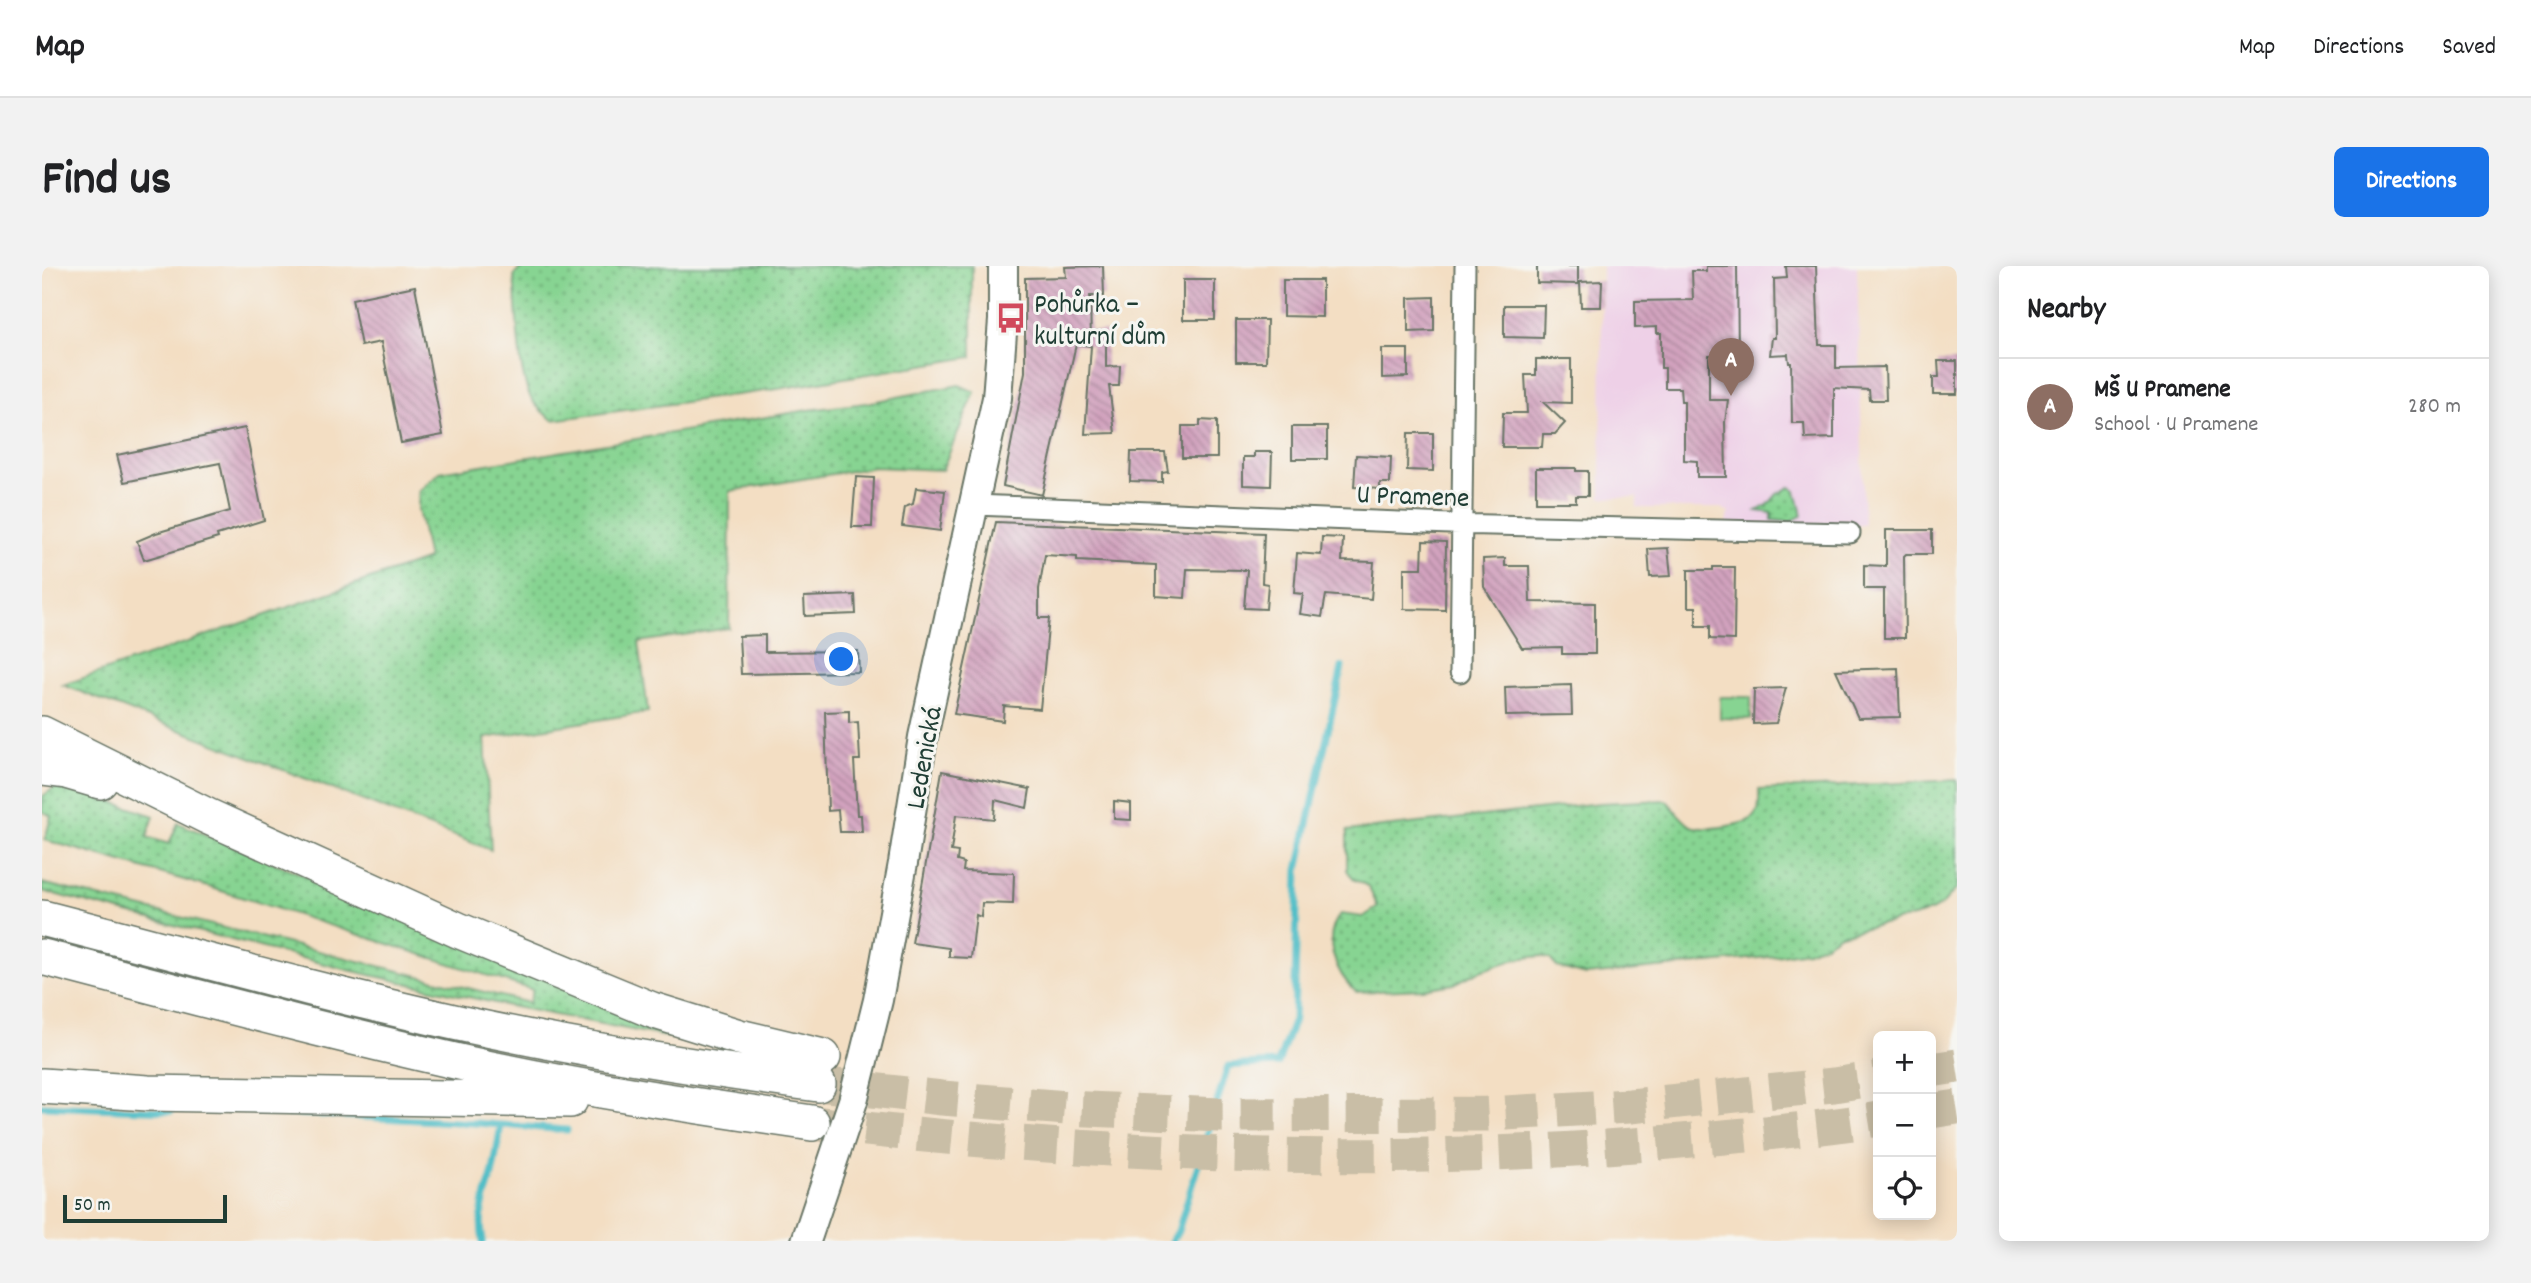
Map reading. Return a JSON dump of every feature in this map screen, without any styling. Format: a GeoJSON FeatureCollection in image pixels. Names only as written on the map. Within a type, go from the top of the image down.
{"type":"FeatureCollection","features":[{"type":"Feature","properties":{"kind":"highway"},"geometry":{"type":"LineString","coordinates":[[42,734],[207,816],[458,930],[652,1010],[738,1037],[820,1071],[667,1063],[466,1024],[333,994],[42,918]]}},
{"type":"Feature","properties":{"kind":"highway"},"geometry":{"type":"LineString","coordinates":[[42,768],[66,771],[207,816]]}},
{"type":"Feature","properties":{"kind":"highway"},"geometry":{"type":"LineString","coordinates":[[42,957],[330,1032],[471,1064],[664,1101],[812,1124]]}},
{"type":"Feature","properties":{"kind":"highway"},"geometry":{"type":"LineString","coordinates":[[42,1086],[148,1093],[296,1097],[664,1101]]}},
{"type":"Feature","properties":{"kind":"main road","name":"Ledenická"},"geometry":{"type":"LineString","coordinates":[[806,1241],[853,1101],[877,1000],[923,737],[997,398],[1003,320],[1003,266]]}},
{"type":"Feature","properties":{"kind":"street"},"geometry":{"type":"LineString","coordinates":[[1460,672],[1465,266]]}},
{"type":"Feature","properties":{"kind":"street","name":"U Pramene"},"geometry":{"type":"LineString","coordinates":[[974,505],[1463,524],[1850,533]]}},
{"type":"Feature","properties":{"kind":"shaded area"},"geometry":{"type":"Polygon","coordinates":[[[1602,266],[1857,266],[1864,525],[1727,524],[1729,512],[1721,508],[1637,508],[1637,497],[1601,498],[1602,266]]]}},
{"type":"Feature","properties":{"kind":"green space"},"geometry":{"type":"Polygon","coordinates":[[[522,266],[972,266],[972,357],[765,391],[553,420],[532,400],[522,370],[514,276],[522,266]]]}},
{"type":"Feature","properties":{"kind":"green space"},"geometry":{"type":"Polygon","coordinates":[[[959,385],[975,392],[942,470],[875,467],[730,491],[729,628],[639,642],[648,712],[485,738],[491,850],[63,685],[428,559],[418,509],[419,491],[440,472],[808,410],[866,403],[959,385]]]}},
{"type":"Feature","properties":{"kind":"green space"},"geometry":{"type":"Polygon","coordinates":[[[1790,487],[1796,491],[1802,515],[1791,522],[1772,520],[1772,513],[1757,511],[1768,505],[1777,494],[1790,487]]]}},
{"type":"Feature","properties":{"kind":"green space"},"geometry":{"type":"Polygon","coordinates":[[[1720,697],[1751,697],[1751,719],[1720,718],[1720,697]]]}},
{"type":"Feature","properties":{"kind":"green space"},"geometry":{"type":"Polygon","coordinates":[[[1957,780],[1957,888],[1943,904],[1917,916],[1840,934],[1807,951],[1586,975],[1557,967],[1550,959],[1541,956],[1516,959],[1477,972],[1454,984],[1423,989],[1356,992],[1342,975],[1333,955],[1332,933],[1341,914],[1363,917],[1378,907],[1368,886],[1353,879],[1347,870],[1347,831],[1600,803],[1666,800],[1690,826],[1718,827],[1738,824],[1753,817],[1759,807],[1759,790],[1957,780]]]}},
{"type":"Feature","properties":{"kind":"green space"},"geometry":{"type":"Polygon","coordinates":[[[67,787],[154,816],[147,837],[169,844],[178,823],[671,1028],[668,1037],[504,1005],[348,970],[42,891],[42,883],[529,1003],[533,990],[212,888],[45,840],[51,816],[42,811],[43,796],[54,788],[67,787]]]}},
{"type":"Feature","properties":{"kind":"building"},"geometry":{"type":"Polygon","coordinates":[[[1103,266],[1104,296],[1090,296],[1091,342],[1092,331],[1106,331],[1106,367],[1120,366],[1119,386],[1109,386],[1115,433],[1085,434],[1091,346],[1076,344],[1042,495],[1003,486],[1025,372],[1025,278],[1066,277],[1065,267],[1103,266]]]}},
{"type":"Feature","properties":{"kind":"building"},"geometry":{"type":"Polygon","coordinates":[[[1537,266],[1578,266],[1578,284],[1537,283],[1537,266]]]}},
{"type":"Feature","properties":{"kind":"building"},"geometry":{"type":"Polygon","coordinates":[[[1706,266],[1737,266],[1738,355],[1709,355],[1709,400],[1728,400],[1725,422],[1726,477],[1697,477],[1697,461],[1684,460],[1684,401],[1681,401],[1680,388],[1665,388],[1665,368],[1661,368],[1661,333],[1657,333],[1657,327],[1635,328],[1635,301],[1693,300],[1692,271],[1706,271],[1706,266]]]}},
{"type":"Feature","properties":{"kind":"building"},"geometry":{"type":"Polygon","coordinates":[[[1786,266],[1816,266],[1819,345],[1836,345],[1836,368],[1885,367],[1886,400],[1870,400],[1869,390],[1834,388],[1834,438],[1805,439],[1804,423],[1792,423],[1791,363],[1788,354],[1770,355],[1772,338],[1775,338],[1774,279],[1787,278],[1786,266]]]}},
{"type":"Feature","properties":{"kind":"building"},"geometry":{"type":"Polygon","coordinates":[[[1183,280],[1215,280],[1215,320],[1183,320],[1183,280]]]}},
{"type":"Feature","properties":{"kind":"building"},"geometry":{"type":"Polygon","coordinates":[[[1283,280],[1322,280],[1322,317],[1283,316],[1283,280]]]}},
{"type":"Feature","properties":{"kind":"building"},"geometry":{"type":"Polygon","coordinates":[[[1602,281],[1601,307],[1581,307],[1580,282],[1602,281]]]}},
{"type":"Feature","properties":{"kind":"building"},"geometry":{"type":"Polygon","coordinates":[[[415,286],[443,435],[401,443],[381,342],[361,346],[352,299],[415,286]]]}},
{"type":"Feature","properties":{"kind":"building"},"geometry":{"type":"Polygon","coordinates":[[[1434,297],[1434,331],[1408,332],[1408,298],[1434,297]]]}},
{"type":"Feature","properties":{"kind":"building"},"geometry":{"type":"Polygon","coordinates":[[[1504,305],[1544,305],[1543,338],[1504,337],[1504,305]]]}},
{"type":"Feature","properties":{"kind":"building"},"geometry":{"type":"Polygon","coordinates":[[[1236,320],[1267,320],[1266,362],[1236,362],[1236,320]]]}},
{"type":"Feature","properties":{"kind":"building"},"geometry":{"type":"Polygon","coordinates":[[[1382,349],[1408,349],[1408,377],[1382,378],[1382,349]]]}},
{"type":"Feature","properties":{"kind":"building"},"geometry":{"type":"Polygon","coordinates":[[[1536,359],[1571,359],[1571,403],[1543,402],[1565,423],[1555,434],[1543,434],[1542,447],[1502,447],[1503,413],[1527,413],[1525,375],[1536,375],[1536,359]]]}},
{"type":"Feature","properties":{"kind":"building"},"geometry":{"type":"Polygon","coordinates":[[[1938,361],[1957,361],[1957,394],[1933,394],[1933,377],[1939,377],[1938,361]]]}},
{"type":"Feature","properties":{"kind":"building"},"geometry":{"type":"Polygon","coordinates":[[[1200,420],[1217,421],[1217,458],[1182,458],[1182,426],[1200,426],[1200,420]]]}},
{"type":"Feature","properties":{"kind":"building"},"geometry":{"type":"Polygon","coordinates":[[[1292,427],[1327,427],[1327,459],[1292,459],[1292,427]]]}},
{"type":"Feature","properties":{"kind":"building"},"geometry":{"type":"Polygon","coordinates":[[[245,428],[264,520],[217,535],[218,538],[144,560],[137,541],[230,511],[220,463],[124,482],[117,455],[245,428]]]}},
{"type":"Feature","properties":{"kind":"building"},"geometry":{"type":"Polygon","coordinates":[[[1408,433],[1433,433],[1433,471],[1407,470],[1408,433]]]}},
{"type":"Feature","properties":{"kind":"building"},"geometry":{"type":"Polygon","coordinates":[[[1131,452],[1165,452],[1168,471],[1162,472],[1162,482],[1130,481],[1131,452]]]}},
{"type":"Feature","properties":{"kind":"building"},"geometry":{"type":"Polygon","coordinates":[[[1254,452],[1272,452],[1271,486],[1243,485],[1243,457],[1254,457],[1254,452]]]}},
{"type":"Feature","properties":{"kind":"building"},"geometry":{"type":"Polygon","coordinates":[[[1356,455],[1391,457],[1390,483],[1380,483],[1380,489],[1354,487],[1356,455]]]}},
{"type":"Feature","properties":{"kind":"building"},"geometry":{"type":"Polygon","coordinates":[[[1536,468],[1576,468],[1576,471],[1588,471],[1588,496],[1576,496],[1576,502],[1536,502],[1536,468]]]}},
{"type":"Feature","properties":{"kind":"building"},"geometry":{"type":"Polygon","coordinates":[[[856,477],[874,478],[872,527],[852,527],[856,477]]]}},
{"type":"Feature","properties":{"kind":"building"},"geometry":{"type":"Polygon","coordinates":[[[916,488],[945,491],[940,531],[902,526],[905,507],[913,504],[916,488]]]}},
{"type":"Feature","properties":{"kind":"building"},"geometry":{"type":"Polygon","coordinates":[[[996,522],[1264,533],[1262,583],[1268,584],[1266,609],[1244,608],[1247,570],[1187,569],[1185,598],[1156,596],[1156,565],[1077,561],[1077,557],[1045,555],[1039,589],[1039,618],[1049,618],[1040,709],[1004,706],[1003,721],[954,714],[996,522]]]}},
{"type":"Feature","properties":{"kind":"building"},"geometry":{"type":"Polygon","coordinates":[[[1886,530],[1932,530],[1932,554],[1904,556],[1905,638],[1884,638],[1884,589],[1864,589],[1864,565],[1886,566],[1886,530]]]}},
{"type":"Feature","properties":{"kind":"building"},"geometry":{"type":"Polygon","coordinates":[[[1322,537],[1343,538],[1342,561],[1374,562],[1371,599],[1326,595],[1322,617],[1300,614],[1303,594],[1294,593],[1297,553],[1321,555],[1322,537]]]}},
{"type":"Feature","properties":{"kind":"building"},"geometry":{"type":"Polygon","coordinates":[[[1423,541],[1446,542],[1445,610],[1404,609],[1404,568],[1422,568],[1423,541]]]}},
{"type":"Feature","properties":{"kind":"building"},"geometry":{"type":"Polygon","coordinates":[[[1668,548],[1671,576],[1650,577],[1648,549],[1668,548]]]}},
{"type":"Feature","properties":{"kind":"building"},"geometry":{"type":"Polygon","coordinates":[[[1505,558],[1505,566],[1529,566],[1530,602],[1595,603],[1595,654],[1562,654],[1562,647],[1522,648],[1484,587],[1483,559],[1505,558]]]}},
{"type":"Feature","properties":{"kind":"building"},"geometry":{"type":"Polygon","coordinates":[[[1713,567],[1735,567],[1734,640],[1710,639],[1710,626],[1696,626],[1696,607],[1688,607],[1688,570],[1713,570],[1713,567]]]}},
{"type":"Feature","properties":{"kind":"building"},"geometry":{"type":"Polygon","coordinates":[[[855,595],[856,614],[805,616],[804,597],[855,595]]]}},
{"type":"Feature","properties":{"kind":"building"},"geometry":{"type":"Polygon","coordinates":[[[765,635],[765,652],[858,651],[859,672],[741,674],[739,636],[765,635]]]}},
{"type":"Feature","properties":{"kind":"building"},"geometry":{"type":"Polygon","coordinates":[[[1898,668],[1900,717],[1858,718],[1836,670],[1898,668]]]}},
{"type":"Feature","properties":{"kind":"building"},"geometry":{"type":"Polygon","coordinates":[[[1571,685],[1572,715],[1506,716],[1505,687],[1571,685]]]}},
{"type":"Feature","properties":{"kind":"building"},"geometry":{"type":"Polygon","coordinates":[[[1786,688],[1776,723],[1753,724],[1754,689],[1786,688]]]}},
{"type":"Feature","properties":{"kind":"building"},"geometry":{"type":"Polygon","coordinates":[[[849,711],[849,723],[858,722],[860,760],[854,760],[857,815],[861,815],[862,832],[840,832],[838,810],[828,811],[825,712],[849,711]]]}},
{"type":"Feature","properties":{"kind":"building"},"geometry":{"type":"Polygon","coordinates":[[[942,771],[1030,789],[1027,808],[995,800],[994,819],[956,815],[951,851],[958,852],[957,861],[964,863],[963,871],[1014,873],[1013,904],[982,903],[981,917],[976,915],[971,958],[949,957],[949,948],[912,943],[942,771]]]}},
{"type":"Feature","properties":{"kind":"building"},"geometry":{"type":"Polygon","coordinates":[[[1114,801],[1131,803],[1131,820],[1114,819],[1114,801]]]}},
{"type":"Feature","properties":{"kind":"waterway"},"geometry":{"type":"LineString","coordinates":[[1172,1241],[1178,1231],[1228,1066],[1278,1063],[1294,1020],[1298,870],[1342,667]]}},
{"type":"Feature","properties":{"kind":"waterway"},"geometry":{"type":"LineString","coordinates":[[42,1106],[171,1111]]}},
{"type":"Feature","properties":{"kind":"waterway"},"geometry":{"type":"LineString","coordinates":[[266,1112],[567,1130]]}},
{"type":"Feature","properties":{"kind":"waterway"},"geometry":{"type":"LineString","coordinates":[[483,1241],[483,1207],[501,1125]]}},
{"type":"Feature","properties":{"kind":"tunnel"},"geometry":{"type":"LineString","coordinates":[[1936,1069],[1957,1066]]}},
{"type":"Feature","properties":{"kind":"tunnel"},"geometry":{"type":"LineString","coordinates":[[818,1084],[1067,1108],[1219,1115],[1486,1114],[1630,1106],[1873,1079]]}},
{"type":"Feature","properties":{"kind":"tunnel"},"geometry":{"type":"LineString","coordinates":[[1936,1110],[1957,1107]]}},
{"type":"Feature","properties":{"kind":"tunnel"},"geometry":{"type":"LineString","coordinates":[[812,1123],[925,1135],[1150,1151],[1375,1156],[1600,1147],[1775,1132],[1873,1120]]}},
{"type":"Feature","properties":{"kind":"place","name":"Pohůrka – kulturní dům"},"geometry":{"type":"Point","coordinates":[1011,318]}},
{"type":"Feature","properties":{"kind":"place","name":"MŠ U Pramene"},"geometry":{"type":"Point","coordinates":[1731,396]}}]}
